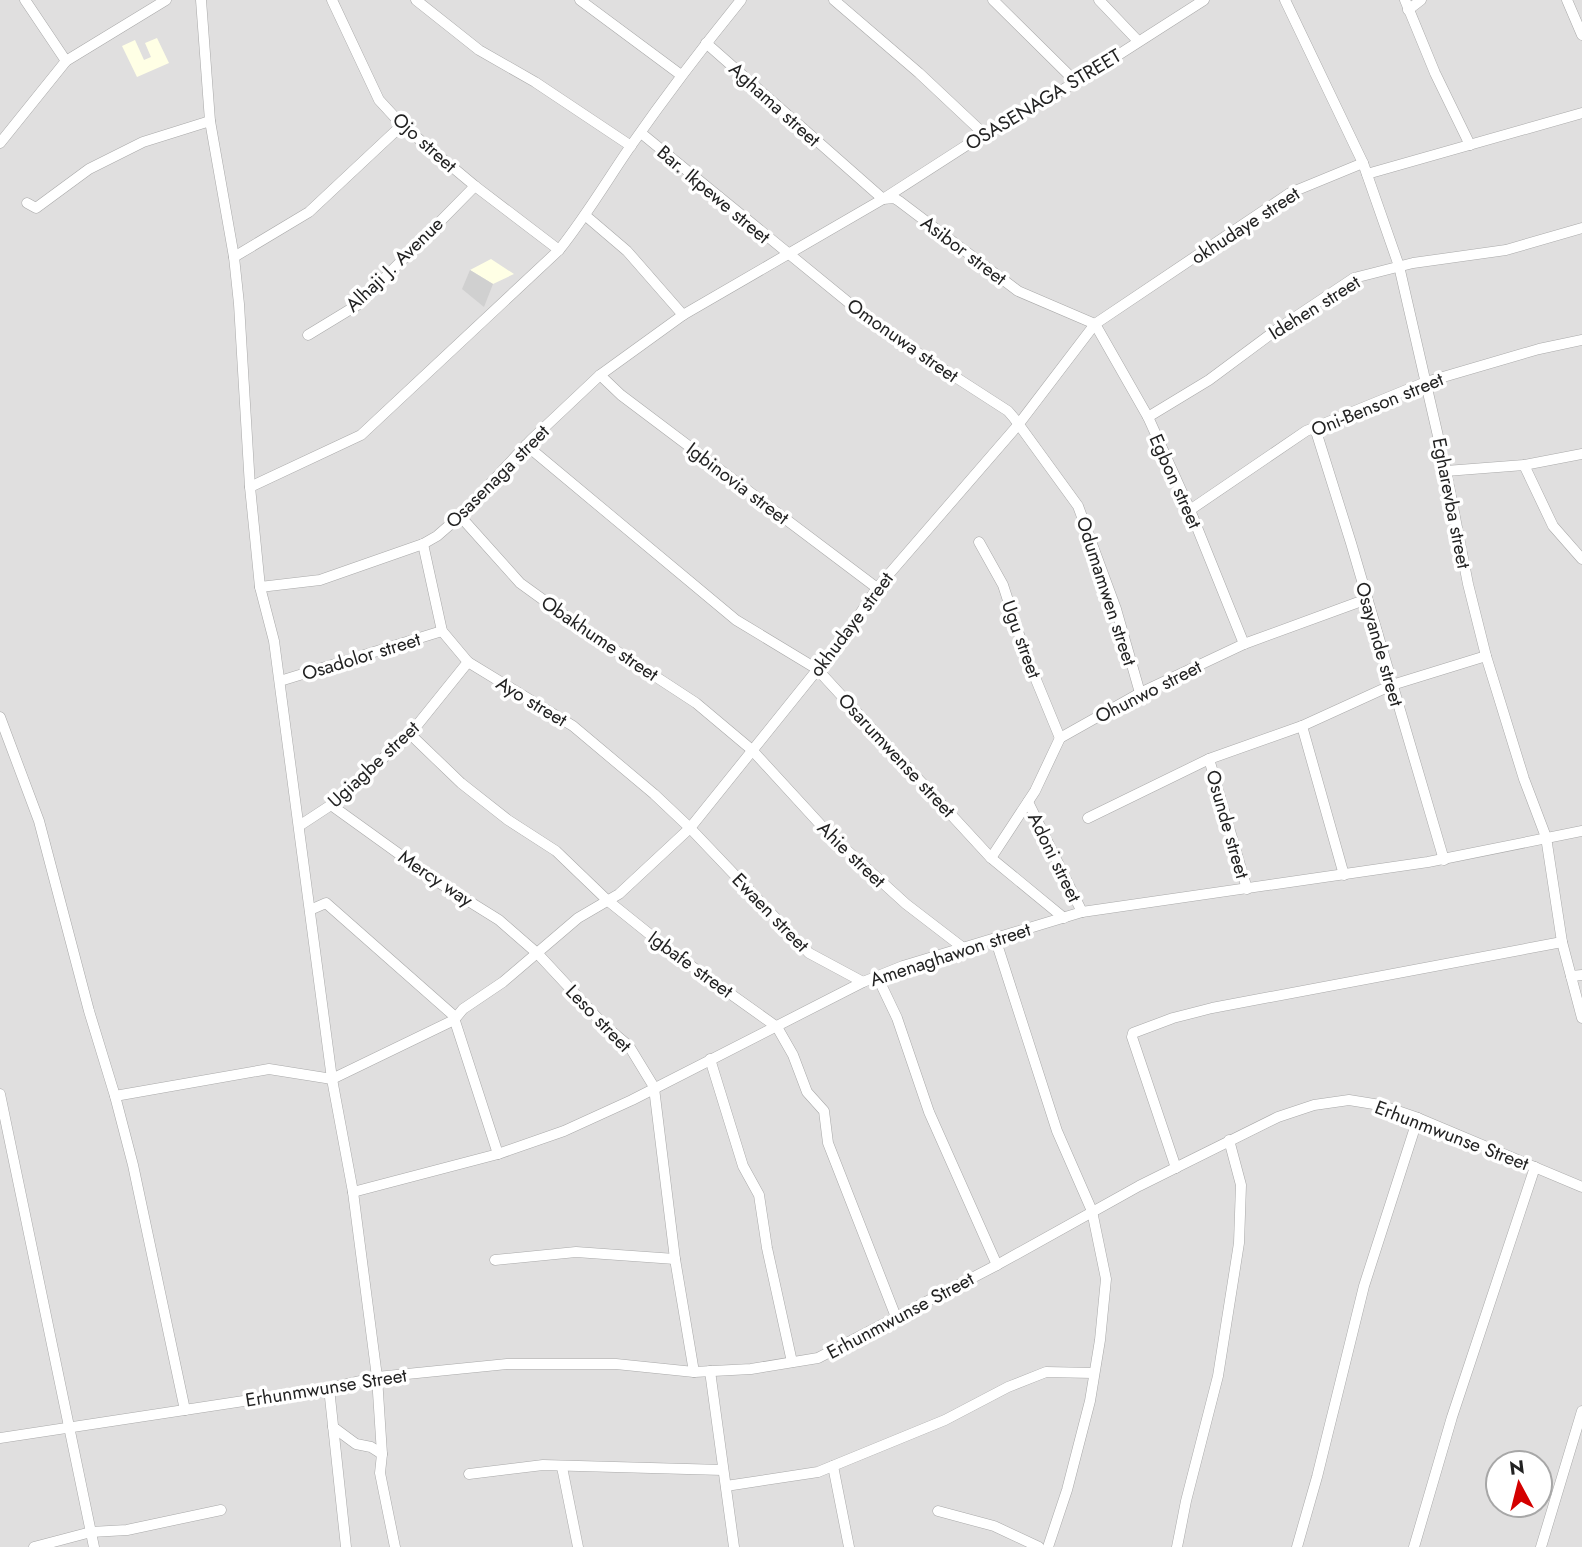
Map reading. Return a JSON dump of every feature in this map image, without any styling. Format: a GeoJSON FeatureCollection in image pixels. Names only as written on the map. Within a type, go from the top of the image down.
{"type":"FeatureCollection","features":[{"type":"Feature","properties":{"kind":"street"},"geometry":{"type":"LineString","coordinates":[[25,0],[66,61]]}},
{"type":"Feature","properties":{"kind":"street"},"geometry":{"type":"LineString","coordinates":[[0,143],[66,61],[166,0]]}},
{"type":"Feature","properties":{"kind":"street"},"geometry":{"type":"LineString","coordinates":[[201,0],[210,121],[234,257],[239,304],[250,487],[260,587],[274,641],[332,1079],[353,1192],[377,1377],[382,1454],[380,1473],[395,1547]]}},
{"type":"Feature","properties":{"kind":"street","name":"Ojo street"},"geometry":{"type":"LineString","coordinates":[[332,0],[379,100],[402,125],[475,186],[559,250]]}},
{"type":"Feature","properties":{"kind":"street"},"geometry":{"type":"LineString","coordinates":[[416,0],[480,50],[535,82],[631,146]]}},
{"type":"Feature","properties":{"kind":"street"},"geometry":{"type":"LineString","coordinates":[[580,0],[681,75]]}},
{"type":"Feature","properties":{"kind":"street"},"geometry":{"type":"LineString","coordinates":[[250,487],[361,435],[559,250],[586,216],[681,75],[741,0]]}},
{"type":"Feature","properties":{"kind":"street"},"geometry":{"type":"LineString","coordinates":[[834,0],[919,73],[984,134]]}},
{"type":"Feature","properties":{"kind":"street"},"geometry":{"type":"LineString","coordinates":[[993,0],[1076,82]]}},
{"type":"Feature","properties":{"kind":"street"},"geometry":{"type":"LineString","coordinates":[[1099,0],[1138,40]]}},
{"type":"Feature","properties":{"kind":"street","name":"OSASENAGA STREET"},"geometry":{"type":"LineString","coordinates":[[788,254],[883,199],[984,134],[1076,82],[1192,3],[1204,0]]}},
{"type":"Feature","properties":{"kind":"street","name":"Egharevba street"},"geometry":{"type":"LineString","coordinates":[[1285,0],[1363,163],[1398,266],[1486,656],[1524,779],[1546,837],[1562,942],[1576,975],[1582,1018]]}},
{"type":"Feature","properties":{"kind":"street"},"geometry":{"type":"LineString","coordinates":[[1421,0],[1407,5],[1470,145]]}},
{"type":"Feature","properties":{"kind":"street"},"geometry":{"type":"LineString","coordinates":[[1567,0],[1582,35]]}},
{"type":"Feature","properties":{"kind":"street","name":"Aghama street"},"geometry":{"type":"LineString","coordinates":[[706,43],[843,165]]}},
{"type":"Feature","properties":{"kind":"street"},"geometry":{"type":"LineString","coordinates":[[1367,174],[1582,113]]}},
{"type":"Feature","properties":{"kind":"street"},"geometry":{"type":"LineString","coordinates":[[27,203],[36,208],[89,169],[143,142],[210,121]]}},
{"type":"Feature","properties":{"kind":"street"},"geometry":{"type":"LineString","coordinates":[[234,257],[309,212],[402,125]]}},
{"type":"Feature","properties":{"kind":"street","name":"Bar. Ikpewe street"},"geometry":{"type":"LineString","coordinates":[[641,133],[788,254]]}},
{"type":"Feature","properties":{"kind":"street","name":"okhudaye street"},"geometry":{"type":"LineString","coordinates":[[332,1079],[454,1020],[463,1009],[503,982],[578,918],[619,894],[690,828],[850,629],[877,588],[1018,425],[1095,324],[1290,193],[1363,163]]}},
{"type":"Feature","properties":{"kind":"street","name":"Asibor street"},"geometry":{"type":"LineString","coordinates":[[843,165],[883,199],[894,198],[900,201],[1018,291],[1095,324]]}},
{"type":"Feature","properties":{"kind":"street","name":"Alhaji J. Avenue"},"geometry":{"type":"LineString","coordinates":[[308,335],[359,304],[475,186]]}},
{"type":"Feature","properties":{"kind":"street"},"geometry":{"type":"LineString","coordinates":[[586,216],[627,251],[683,315]]}},
{"type":"Feature","properties":{"kind":"street","name":"Idehen street"},"geometry":{"type":"LineString","coordinates":[[1148,417],[1209,380],[1279,328],[1354,278],[1398,266],[1506,250],[1582,228]]}},
{"type":"Feature","properties":{"kind":"street","name":"Osasenaga street"},"geometry":{"type":"LineString","coordinates":[[260,587],[320,580],[423,544],[437,536],[460,516],[526,445],[600,375],[683,315],[788,254]]}},
{"type":"Feature","properties":{"kind":"street","name":"Omonuwa street"},"geometry":{"type":"LineString","coordinates":[[788,254],[881,329],[1008,411],[1018,425]]}},
{"type":"Feature","properties":{"kind":"street","name":"Egbon street"},"geometry":{"type":"LineString","coordinates":[[1095,324],[1148,417],[1190,510],[1244,644]]}},
{"type":"Feature","properties":{"kind":"street","name":"Oni-Benson street"},"geometry":{"type":"LineString","coordinates":[[1190,510],[1315,428],[1426,382],[1539,349],[1582,340]]}},
{"type":"Feature","properties":{"kind":"street","name":"Igbinovia street"},"geometry":{"type":"LineString","coordinates":[[600,375],[621,395],[877,588]]}},
{"type":"Feature","properties":{"kind":"street","name":"Odumamwen street"},"geometry":{"type":"LineString","coordinates":[[1018,425],[1078,506],[1116,610],[1140,693]]}},
{"type":"Feature","properties":{"kind":"street","name":"Osayande street"},"geometry":{"type":"LineString","coordinates":[[1315,428],[1444,860]]}},
{"type":"Feature","properties":{"kind":"street","name":"Osarumwense street"},"geometry":{"type":"LineString","coordinates":[[526,445],[736,620],[817,669],[991,858],[1064,918]]}},
{"type":"Feature","properties":{"kind":"street"},"geometry":{"type":"LineString","coordinates":[[1446,471],[1524,465],[1582,454]]}},
{"type":"Feature","properties":{"kind":"street"},"geometry":{"type":"LineString","coordinates":[[1524,465],[1553,526],[1582,559]]}},
{"type":"Feature","properties":{"kind":"street","name":"Obakhume street"},"geometry":{"type":"LineString","coordinates":[[460,516],[520,583],[589,633],[696,703],[752,750]]}},
{"type":"Feature","properties":{"kind":"street","name":"Ugu street"},"geometry":{"type":"LineString","coordinates":[[979,542],[1003,585],[1026,653],[1060,738]]}},
{"type":"Feature","properties":{"kind":"street","name":"Ayo street"},"geometry":{"type":"LineString","coordinates":[[423,544],[442,631],[468,662],[573,726],[690,828]]}},
{"type":"Feature","properties":{"kind":"street","name":"Ohunwo street"},"geometry":{"type":"LineString","coordinates":[[1060,738],[1140,693],[1244,644],[1367,599]]}},
{"type":"Feature","properties":{"kind":"street","name":"Osadolor street"},"geometry":{"type":"LineString","coordinates":[[280,681],[442,631]]}},
{"type":"Feature","properties":{"kind":"street"},"geometry":{"type":"LineString","coordinates":[[1088,818],[1209,759],[1301,726],[1392,685],[1486,656]]}},
{"type":"Feature","properties":{"kind":"street","name":"Ugiagbe street"},"geometry":{"type":"LineString","coordinates":[[299,827],[331,805],[410,734],[468,662]]}},
{"type":"Feature","properties":{"kind":"street"},"geometry":{"type":"LineString","coordinates":[[0,717],[39,821],[89,1011],[115,1096],[133,1165],[185,1410]]}},
{"type":"Feature","properties":{"kind":"street"},"geometry":{"type":"LineString","coordinates":[[1301,726],[1344,875]]}},
{"type":"Feature","properties":{"kind":"street","name":"Igbafe street"},"geometry":{"type":"LineString","coordinates":[[410,734],[461,783],[508,821],[556,851],[607,900],[673,953],[777,1027]]}},
{"type":"Feature","properties":{"kind":"street"},"geometry":{"type":"LineString","coordinates":[[991,858],[1028,802],[1060,738]]}},
{"type":"Feature","properties":{"kind":"street","name":"Ahie street"},"geometry":{"type":"LineString","coordinates":[[752,750],[829,834],[906,904],[962,947]]}},
{"type":"Feature","properties":{"kind":"street","name":"Osunde street"},"geometry":{"type":"LineString","coordinates":[[1209,759],[1247,889]]}},
{"type":"Feature","properties":{"kind":"street","name":"Adoni street"},"geometry":{"type":"LineString","coordinates":[[1028,802],[1082,912]]}},
{"type":"Feature","properties":{"kind":"street","name":"Mercy way"},"geometry":{"type":"LineString","coordinates":[[331,805],[438,882],[499,920],[538,954]]}},
{"type":"Feature","properties":{"kind":"street","name":"Ewaen street"},"geometry":{"type":"LineString","coordinates":[[690,828],[809,953],[863,982]]}},
{"type":"Feature","properties":{"kind":"street","name":"Amenaghawon street"},"geometry":{"type":"LineString","coordinates":[[353,1192],[498,1154],[564,1131],[863,982],[962,947],[1082,912],[1444,860],[1582,831]]}},
{"type":"Feature","properties":{"kind":"street"},"geometry":{"type":"LineString","coordinates":[[310,910],[326,903],[453,1014],[498,1154]]}},
{"type":"Feature","properties":{"kind":"street"},"geometry":{"type":"LineString","coordinates":[[995,938],[1057,1131],[1092,1211],[1105,1279],[1100,1340],[1090,1401],[1071,1477],[1048,1547]]}},
{"type":"Feature","properties":{"kind":"street"},"geometry":{"type":"LineString","coordinates":[[1176,1168],[1132,1037],[1133,1033],[1173,1018],[1212,1008],[1562,942]]}},
{"type":"Feature","properties":{"kind":"street","name":"Leso street"},"geometry":{"type":"LineString","coordinates":[[538,954],[604,1025],[629,1046],[654,1088]]}},
{"type":"Feature","properties":{"kind":"street"},"geometry":{"type":"LineString","coordinates":[[877,976],[897,1018],[929,1112],[997,1265]]}},
{"type":"Feature","properties":{"kind":"street"},"geometry":{"type":"LineString","coordinates":[[777,1027],[793,1055],[807,1092],[824,1111],[828,1143],[896,1317]]}},
{"type":"Feature","properties":{"kind":"street"},"geometry":{"type":"LineString","coordinates":[[710,1059],[743,1166],[759,1195],[767,1248],[792,1362]]}},
{"type":"Feature","properties":{"kind":"street"},"geometry":{"type":"LineString","coordinates":[[115,1096],[269,1069],[332,1079]]}},
{"type":"Feature","properties":{"kind":"street"},"geometry":{"type":"LineString","coordinates":[[654,1088],[675,1259],[694,1372]]}},
{"type":"Feature","properties":{"kind":"street"},"geometry":{"type":"LineString","coordinates":[[0,1094],[94,1547]]}},
{"type":"Feature","properties":{"kind":"street","name":"Erhunmwunse Street"},"geometry":{"type":"LineString","coordinates":[[0,1438],[329,1388],[377,1377],[507,1364],[616,1364],[694,1372],[751,1369],[818,1358],[1229,1140],[1278,1117],[1314,1105],[1349,1100],[1380,1105],[1418,1118],[1582,1187]]}},
{"type":"Feature","properties":{"kind":"street"},"geometry":{"type":"LineString","coordinates":[[1297,1547],[1364,1286],[1418,1118]]}},
{"type":"Feature","properties":{"kind":"street"},"geometry":{"type":"LineString","coordinates":[[1177,1547],[1218,1376],[1239,1243],[1241,1185],[1229,1140]]}},
{"type":"Feature","properties":{"kind":"street"},"geometry":{"type":"LineString","coordinates":[[1414,1547],[1452,1417],[1535,1167]]}},
{"type":"Feature","properties":{"kind":"street"},"geometry":{"type":"LineString","coordinates":[[495,1260],[576,1252],[675,1259]]}},
{"type":"Feature","properties":{"kind":"street"},"geometry":{"type":"LineString","coordinates":[[710,1371],[734,1547]]}},
{"type":"Feature","properties":{"kind":"street"},"geometry":{"type":"LineString","coordinates":[[726,1486],[818,1472],[945,1420],[1008,1387],[1046,1373],[1093,1373]]}},
{"type":"Feature","properties":{"kind":"street"},"geometry":{"type":"LineString","coordinates":[[329,1388],[346,1547]]}},
{"type":"Feature","properties":{"kind":"street"},"geometry":{"type":"LineString","coordinates":[[1541,1547],[1578,1436],[1582,1411]]}},
{"type":"Feature","properties":{"kind":"street"},"geometry":{"type":"LineString","coordinates":[[333,1427],[356,1444],[370,1447],[382,1454]]}},
{"type":"Feature","properties":{"kind":"street"},"geometry":{"type":"LineString","coordinates":[[469,1474],[543,1465],[723,1470]]}},
{"type":"Feature","properties":{"kind":"street"},"geometry":{"type":"LineString","coordinates":[[833,1466],[849,1547]]}},
{"type":"Feature","properties":{"kind":"street"},"geometry":{"type":"LineString","coordinates":[[562,1467],[578,1547]]}},
{"type":"Feature","properties":{"kind":"street"},"geometry":{"type":"LineString","coordinates":[[34,1547],[91,1532],[127,1530],[221,1510]]}},
{"type":"Feature","properties":{"kind":"street"},"geometry":{"type":"LineString","coordinates":[[938,1511],[995,1526],[1039,1547]]}},
{"type":"Feature","properties":{"kind":"shaded area"},"geometry":{"type":"Polygon","coordinates":[[[0,0],[1582,0],[1582,1547],[0,1547],[0,0]]]}},
{"type":"Feature","properties":{"kind":"shaded area"},"geometry":{"type":"Polygon","coordinates":[[[157,38],[169,63],[137,77],[122,46],[135,40],[144,60],[151,57],[145,43],[157,38]]]}},
{"type":"Feature","properties":{"kind":"shaded area"},"geometry":{"type":"Polygon","coordinates":[[[491,259],[514,274],[493,284],[470,270],[491,259]]]}},
{"type":"Feature","properties":{"kind":"shaded area"},"geometry":{"type":"Polygon","coordinates":[[[470,270],[493,284],[484,307],[462,289],[470,270]]]}}]}
